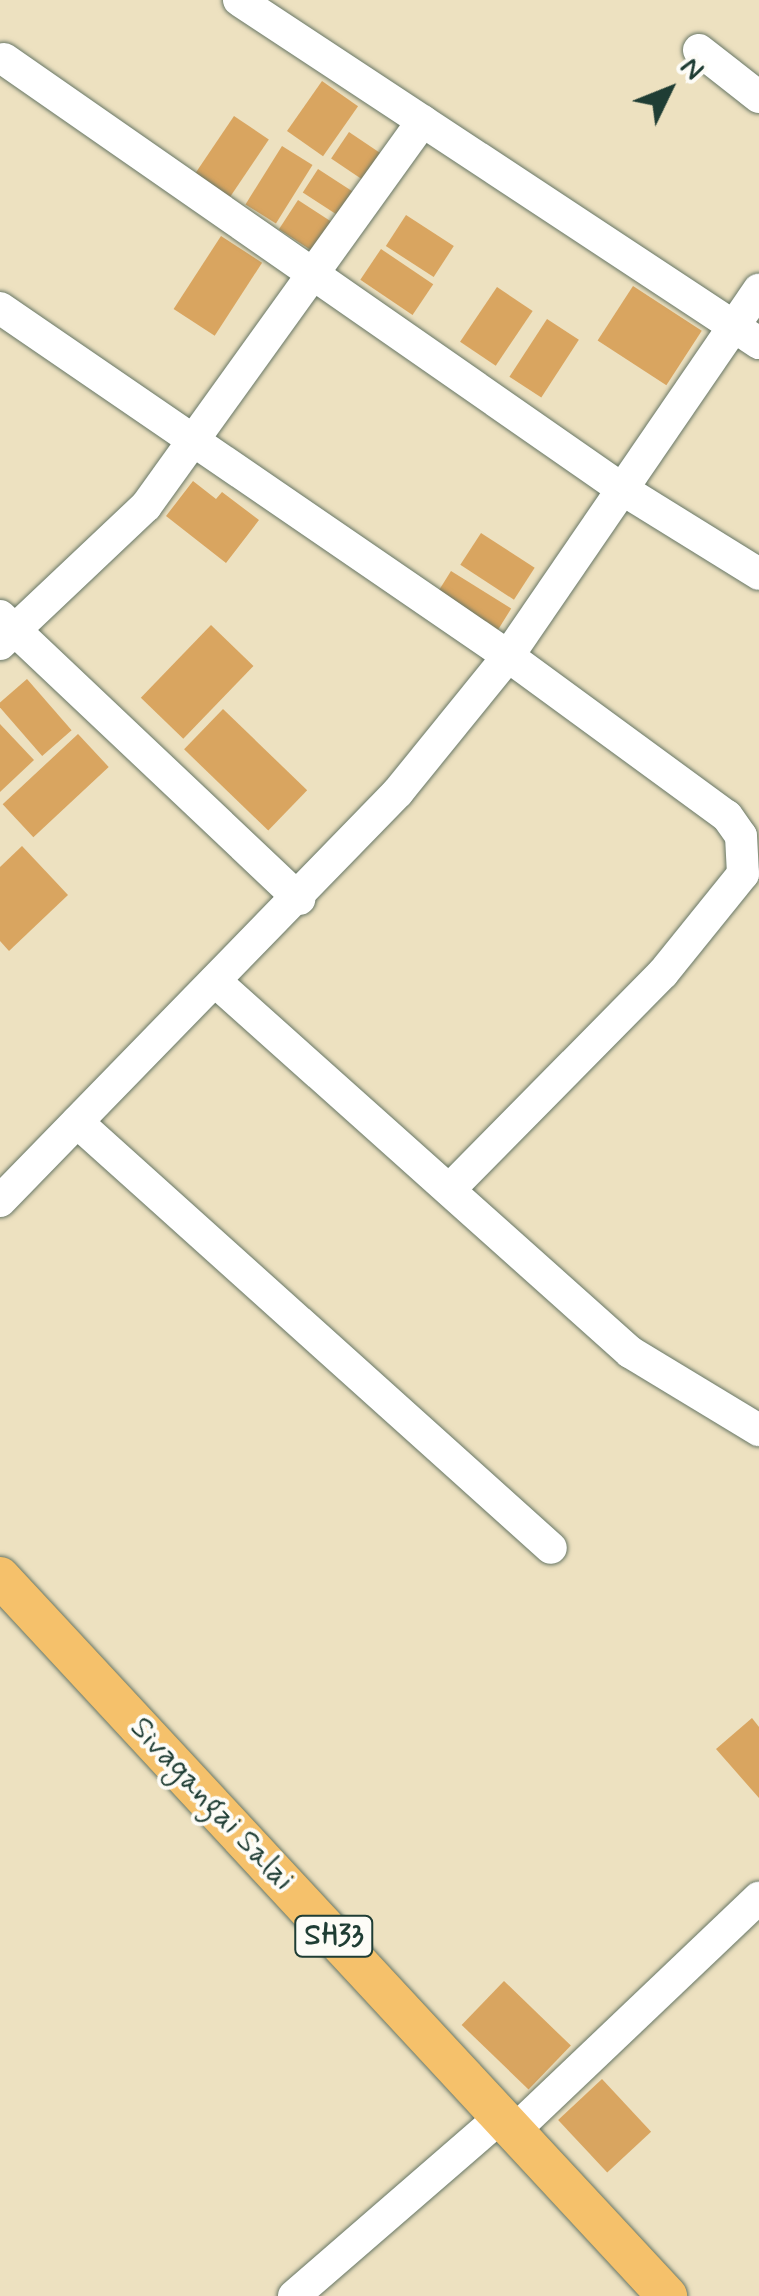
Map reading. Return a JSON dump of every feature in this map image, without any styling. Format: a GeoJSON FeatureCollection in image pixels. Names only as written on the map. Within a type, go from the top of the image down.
{"type":"FeatureCollection","features":[{"type":"Feature","properties":{"kind":"main road","name":"Sivagangai Salai"},"geometry":{"type":"LineString","coordinates":[[0,1576],[668,2296]]}},
{"type":"Feature","properties":{"kind":"street"},"geometry":{"type":"LineString","coordinates":[[239,0],[746,334]]}},
{"type":"Feature","properties":{"kind":"street"},"geometry":{"type":"LineString","coordinates":[[700,50],[759,97]]}},
{"type":"Feature","properties":{"kind":"street"},"geometry":{"type":"LineString","coordinates":[[4,60],[316,271],[622,489],[759,574]]}},
{"type":"Feature","properties":{"kind":"street"},"geometry":{"type":"LineString","coordinates":[[298,898],[5,630],[106,551],[196,440],[423,121]]}},
{"type":"Feature","properties":{"kind":"street"},"geometry":{"type":"LineString","coordinates":[[0,1201],[398,792],[508,656],[622,489],[746,334],[759,290]]}},
{"type":"Feature","properties":{"kind":"street"},"geometry":{"type":"LineString","coordinates":[[0,308],[508,656],[727,816],[746,851],[743,874],[662,973],[451,1188]]}},
{"type":"Feature","properties":{"kind":"street"},"geometry":{"type":"LineString","coordinates":[[215,981],[630,1352],[759,1430]]}},
{"type":"Feature","properties":{"kind":"street"},"geometry":{"type":"LineString","coordinates":[[77,1122],[551,1548]]}},
{"type":"Feature","properties":{"kind":"street"},"geometry":{"type":"LineString","coordinates":[[294,2296],[509,2123],[759,1898]]}},
{"type":"Feature","properties":{"kind":"building"},"geometry":{"type":"Polygon","coordinates":[[[322,81],[358,106],[323,156],[287,131],[322,81]]]}},
{"type":"Feature","properties":{"kind":"building"},"geometry":{"type":"Polygon","coordinates":[[[234,116],[269,139],[230,198],[195,174],[234,116]]]}},
{"type":"Feature","properties":{"kind":"building"},"geometry":{"type":"Polygon","coordinates":[[[349,132],[388,158],[370,185],[331,159],[349,132]]]}},
{"type":"Feature","properties":{"kind":"building"},"geometry":{"type":"Polygon","coordinates":[[[282,146],[313,165],[276,224],[245,205],[282,146]]]}},
{"type":"Feature","properties":{"kind":"building"},"geometry":{"type":"Polygon","coordinates":[[[318,169],[356,194],[340,217],[303,192],[318,169]]]}},
{"type":"Feature","properties":{"kind":"building"},"geometry":{"type":"Polygon","coordinates":[[[298,200],[340,227],[321,257],[279,229],[298,200]]]}},
{"type":"Feature","properties":{"kind":"building"},"geometry":{"type":"Polygon","coordinates":[[[406,215],[454,246],[434,277],[386,246],[406,215]]]}},
{"type":"Feature","properties":{"kind":"building"},"geometry":{"type":"Polygon","coordinates":[[[221,236],[262,263],[215,336],[174,309],[221,236]]]}},
{"type":"Feature","properties":{"kind":"building"},"geometry":{"type":"Polygon","coordinates":[[[381,249],[433,284],[413,315],[360,280],[381,249]]]}},
{"type":"Feature","properties":{"kind":"building"},"geometry":{"type":"Polygon","coordinates":[[[633,286],[702,331],[666,385],[598,341],[633,286]]]}},
{"type":"Feature","properties":{"kind":"building"},"geometry":{"type":"Polygon","coordinates":[[[497,287],[533,311],[496,366],[460,342],[497,287]]]}},
{"type":"Feature","properties":{"kind":"building"},"geometry":{"type":"Polygon","coordinates":[[[547,319],[579,340],[541,398],[509,377],[547,319]]]}},
{"type":"Feature","properties":{"kind":"building"},"geometry":{"type":"Polygon","coordinates":[[[193,481],[216,499],[222,492],[259,520],[226,563],[166,516],[193,481]]]}},
{"type":"Feature","properties":{"kind":"building"},"geometry":{"type":"Polygon","coordinates":[[[481,533],[535,568],[514,600],[460,565],[481,533]]]}},
{"type":"Feature","properties":{"kind":"building"},"geometry":{"type":"Polygon","coordinates":[[[451,571],[511,609],[493,637],[433,600],[451,571]]]}},
{"type":"Feature","properties":{"kind":"building"},"geometry":{"type":"Polygon","coordinates":[[[211,625],[253,666],[183,739],[141,698],[211,625]]]}},
{"type":"Feature","properties":{"kind":"building"},"geometry":{"type":"Polygon","coordinates":[[[27,679],[72,730],[42,756],[0,707],[0,702],[27,679]]]}},
{"type":"Feature","properties":{"kind":"building"},"geometry":{"type":"Polygon","coordinates":[[[223,709],[307,790],[268,831],[184,749],[223,709]]]}},
{"type":"Feature","properties":{"kind":"building"},"geometry":{"type":"Polygon","coordinates":[[[0,724],[34,760],[0,792],[0,724]]]}},
{"type":"Feature","properties":{"kind":"building"},"geometry":{"type":"Polygon","coordinates":[[[78,734],[109,767],[33,837],[3,804],[78,734]]]}},
{"type":"Feature","properties":{"kind":"building"},"geometry":{"type":"Polygon","coordinates":[[[22,846],[68,895],[9,951],[0,941],[0,867],[22,846]]]}},
{"type":"Feature","properties":{"kind":"building"},"geometry":{"type":"Polygon","coordinates":[[[752,1718],[759,1727],[759,1798],[716,1749],[752,1718]]]}},
{"type":"Feature","properties":{"kind":"building"},"geometry":{"type":"Polygon","coordinates":[[[504,1981],[571,2046],[529,2089],[462,2025],[504,1981]]]}},
{"type":"Feature","properties":{"kind":"building"},"geometry":{"type":"Polygon","coordinates":[[[602,2079],[651,2132],[607,2173],[558,2120],[602,2079]]]}}]}
